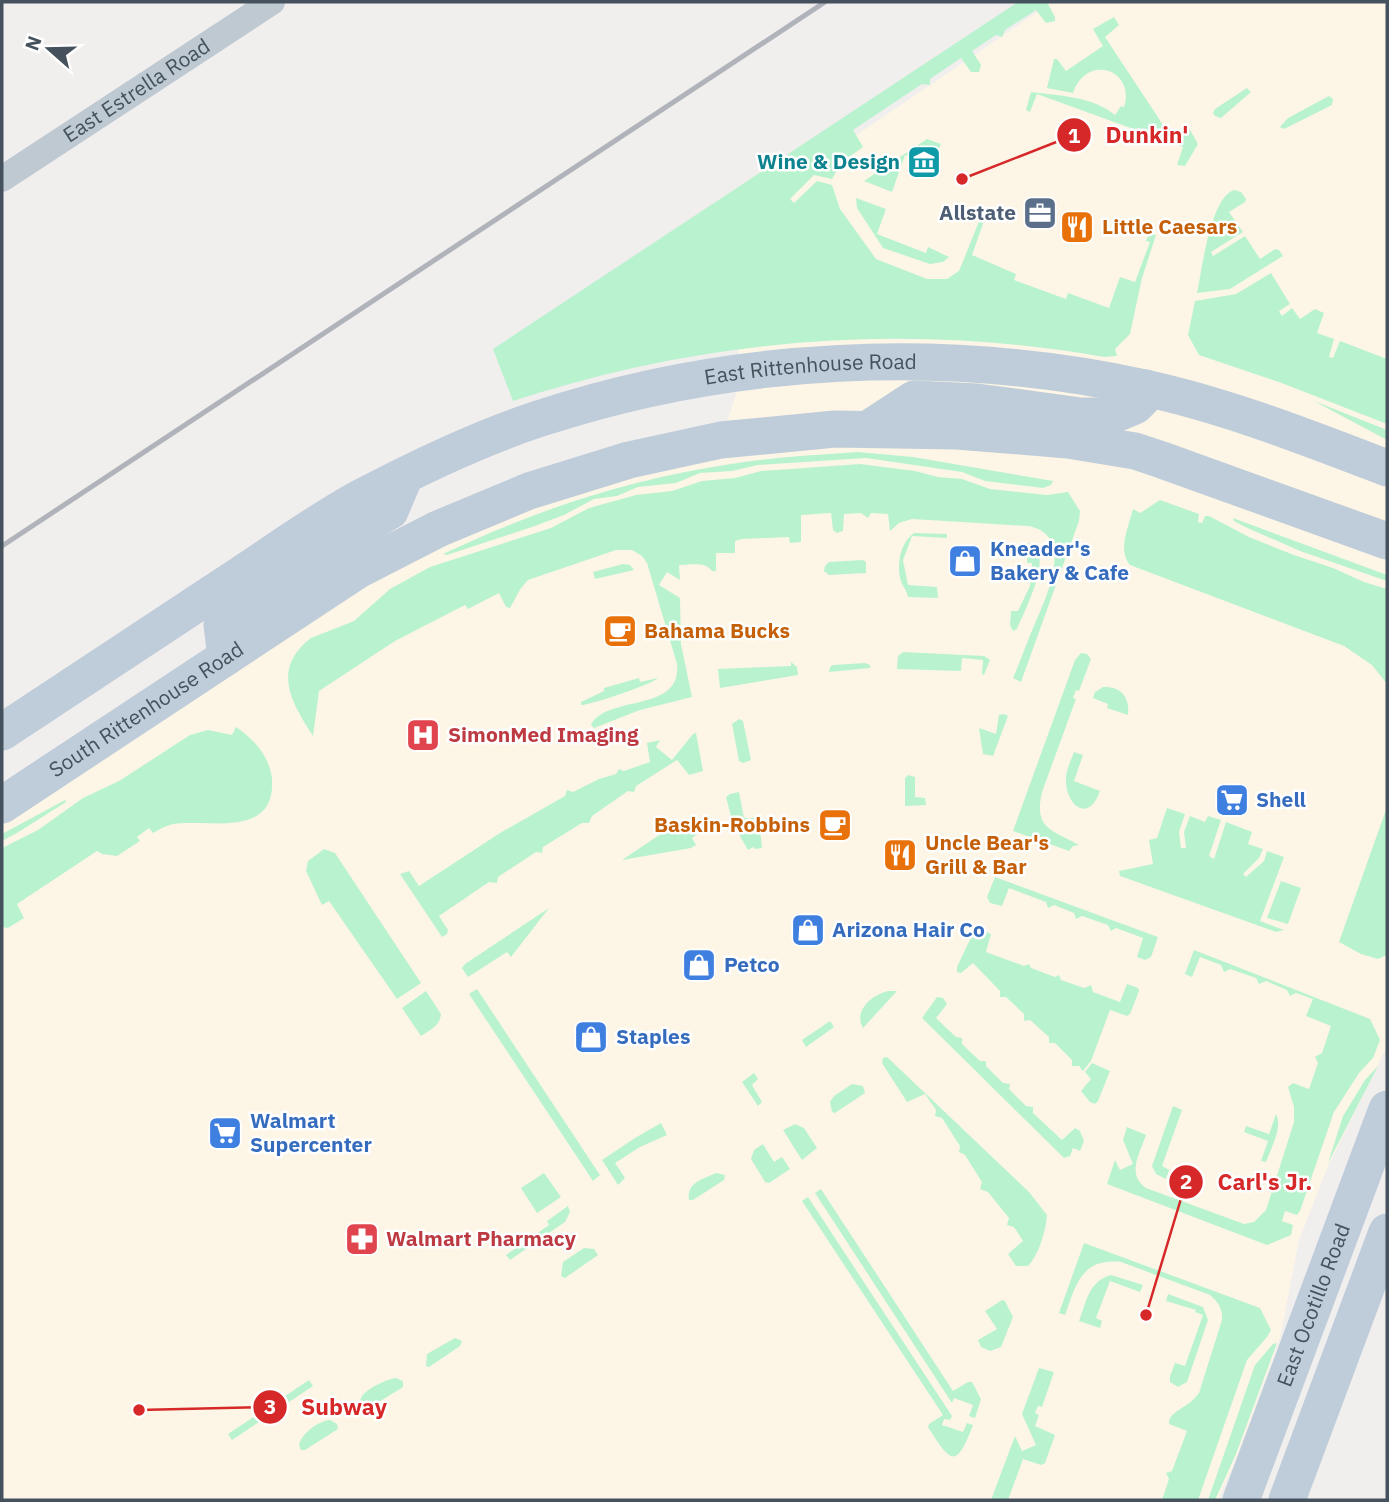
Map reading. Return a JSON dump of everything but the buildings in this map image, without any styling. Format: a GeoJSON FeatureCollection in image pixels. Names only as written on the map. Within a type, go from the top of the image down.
{"type":"FeatureCollection","features":[{"type":"Feature","properties":{"kind":"main road","name":"East Rittenhouse Road"},"geometry":{"type":"LineString","coordinates":[[2,732],[357,500],[449,454],[537,419],[650,388],[744,372],[831,364],[923,361],[1027,369],[1146,388],[1254,418],[1387,468]]}},
{"type":"Feature","properties":{"kind":"main road"},"geometry":{"type":"LineString","coordinates":[[868,429],[914,399],[977,402],[1081,416],[1111,416],[1135,405],[1143,398],[1146,388]]}},
{"type":"Feature","properties":{"kind":"main road","name":"South Rittenhouse Road"},"geometry":{"type":"LineString","coordinates":[[2,805],[358,570],[438,529],[529,491],[629,460],[721,440],[835,429],[868,429]]}},
{"type":"Feature","properties":{"kind":"main road"},"geometry":{"type":"LineString","coordinates":[[868,429],[957,431],[1068,440],[1135,452],[1387,541]]}},
{"type":"Feature","properties":{"kind":"main road"},"geometry":{"type":"LineString","coordinates":[[226,657],[222,625],[229,614],[300,565],[390,511],[405,476]]}},
{"type":"Feature","properties":{"kind":"main road","name":"East Ocotillo Road"},"geometry":{"type":"LineString","coordinates":[[1241,1500],[1387,1109]]}},
{"type":"Feature","properties":{"kind":"main road","name":"East Ocotillo Road"},"geometry":{"type":"LineString","coordinates":[[1287,1500],[1387,1232]]}},
{"type":"Feature","properties":{"kind":"main road"},"geometry":{"type":"LineString","coordinates":[[1317,1296],[1328,1353],[1339,1362]]}},
{"type":"Feature","properties":{"kind":"street","name":"East Estrella Road"},"geometry":{"type":"LineString","coordinates":[[2,179],[272,2]]}},
{"type":"Feature","properties":{"kind":"shaded area"},"geometry":{"type":"Polygon","coordinates":[[[1052,2],[1387,2],[1387,1046],[1328,1166],[1299,1240],[1280,1338],[1218,1500],[2,1500],[2,805],[358,570],[721,440],[744,371],[704,239],[1052,2]]]}},
{"type":"Feature","properties":{"kind":"green space"},"geometry":{"type":"Polygon","coordinates":[[[1018,2],[1047,2],[1055,21],[1046,23],[1036,10],[1005,30],[1002,37],[996,35],[972,51],[981,65],[979,72],[971,72],[961,58],[930,79],[930,85],[922,84],[853,130],[863,147],[842,162],[832,179],[814,175],[790,199],[794,203],[817,181],[832,185],[840,209],[876,259],[927,279],[947,279],[959,271],[980,219],[984,221],[972,255],[1016,274],[1014,280],[1066,299],[1068,293],[1109,308],[1120,277],[1135,282],[1150,242],[1146,241],[1149,233],[1156,235],[1142,278],[1130,334],[1115,349],[1117,356],[1104,357],[1029,346],[955,340],[806,342],[732,350],[658,363],[513,401],[493,349],[1018,2]]]}},
{"type":"Feature","properties":{"kind":"green space"},"geometry":{"type":"Polygon","coordinates":[[[1114,17],[1119,25],[1105,37],[1171,137],[1189,128],[1198,144],[1185,166],[1177,165],[1183,147],[1037,94],[1030,112],[1026,110],[1031,92],[1086,100],[1115,115],[1121,106],[1124,107],[1126,94],[1123,83],[1117,75],[1108,71],[1088,73],[1079,81],[1073,93],[1047,88],[1054,59],[1057,59],[1066,71],[1103,46],[1093,29],[1114,17]]]}},
{"type":"Feature","properties":{"kind":"green space"},"geometry":{"type":"Polygon","coordinates":[[[1247,88],[1251,92],[1221,118],[1215,116],[1215,109],[1247,88]]]}},
{"type":"Feature","properties":{"kind":"green space"},"geometry":{"type":"Polygon","coordinates":[[[1329,96],[1333,99],[1332,105],[1284,129],[1280,127],[1288,118],[1329,96]]]}},
{"type":"Feature","properties":{"kind":"green space"},"geometry":{"type":"Polygon","coordinates":[[[927,139],[941,144],[938,151],[921,145],[915,158],[905,155],[892,192],[864,181],[927,139]]]}},
{"type":"Feature","properties":{"kind":"green space"},"geometry":{"type":"Polygon","coordinates":[[[1234,190],[1241,192],[1246,199],[1229,212],[1243,232],[1211,252],[1213,256],[1245,236],[1260,259],[1275,249],[1283,256],[1230,289],[1197,293],[1213,220],[1226,196],[1234,190]]]}},
{"type":"Feature","properties":{"kind":"green space"},"geometry":{"type":"Polygon","coordinates":[[[856,198],[886,209],[877,234],[926,253],[928,247],[949,257],[943,262],[930,264],[883,248],[857,208],[856,198]]]}},
{"type":"Feature","properties":{"kind":"green space"},"geometry":{"type":"Polygon","coordinates":[[[1271,273],[1290,304],[1279,311],[1282,316],[1292,308],[1300,319],[1315,309],[1324,313],[1317,333],[1334,339],[1329,357],[1333,358],[1340,341],[1387,359],[1387,424],[1279,382],[1199,355],[1188,335],[1195,301],[1236,294],[1271,273]]]}},
{"type":"Feature","properties":{"kind":"green space"},"geometry":{"type":"Polygon","coordinates":[[[1314,401],[1387,430],[1387,440],[1314,401]]]}},
{"type":"Feature","properties":{"kind":"green space"},"geometry":{"type":"Polygon","coordinates":[[[858,452],[913,457],[1053,481],[1051,485],[1043,488],[985,481],[962,472],[866,458],[758,465],[732,471],[700,473],[676,483],[638,487],[617,496],[594,499],[535,526],[447,555],[443,554],[548,510],[655,478],[747,462],[858,452]]]}},
{"type":"Feature","properties":{"kind":"green space"},"geometry":{"type":"Polygon","coordinates":[[[860,464],[962,479],[990,489],[1047,495],[1068,492],[1080,511],[1079,521],[1021,682],[1013,678],[1044,602],[1053,571],[1051,542],[1043,532],[1028,526],[912,519],[899,523],[890,531],[888,514],[871,513],[868,518],[861,513],[844,514],[843,531],[837,533],[833,530],[831,513],[801,515],[801,542],[790,543],[789,537],[742,539],[735,541],[735,553],[716,553],[716,571],[702,565],[679,565],[680,580],[667,572],[659,585],[680,598],[681,644],[692,697],[640,710],[594,728],[591,725],[599,716],[612,709],[656,697],[668,690],[675,680],[677,664],[647,563],[632,550],[616,550],[528,580],[510,608],[506,607],[499,593],[468,609],[465,605],[395,641],[319,691],[313,736],[292,698],[288,674],[291,662],[311,638],[354,621],[390,589],[430,567],[551,528],[589,508],[636,495],[672,491],[702,481],[735,478],[761,471],[860,464]]]}},
{"type":"Feature","properties":{"kind":"green space"},"geometry":{"type":"Polygon","coordinates":[[[1160,500],[1199,514],[1198,522],[1202,523],[1205,516],[1209,516],[1249,537],[1387,589],[1387,684],[1372,665],[1344,646],[1130,565],[1126,559],[1124,545],[1133,509],[1140,513],[1160,500]]]}},
{"type":"Feature","properties":{"kind":"green space"},"geometry":{"type":"Polygon","coordinates":[[[1233,518],[1387,575],[1387,581],[1300,551],[1243,526],[1233,518]]]}},
{"type":"Feature","properties":{"kind":"green space"},"geometry":{"type":"Polygon","coordinates":[[[914,533],[947,534],[947,538],[912,536],[903,560],[908,585],[937,587],[938,598],[908,597],[901,581],[900,555],[905,542],[914,533]]]}},
{"type":"Feature","properties":{"kind":"green space"},"geometry":{"type":"Polygon","coordinates":[[[1028,543],[1036,548],[1040,557],[1039,569],[1026,609],[1017,629],[1013,631],[1010,625],[1011,611],[1018,611],[1030,586],[1032,563],[1027,563],[1028,543]]]}},
{"type":"Feature","properties":{"kind":"green space"},"geometry":{"type":"Polygon","coordinates":[[[829,562],[866,562],[866,573],[829,575],[824,571],[829,562]]]}},
{"type":"Feature","properties":{"kind":"green space"},"geometry":{"type":"Polygon","coordinates":[[[623,564],[630,565],[634,570],[595,579],[593,572],[623,564]]]}},
{"type":"Feature","properties":{"kind":"green space"},"geometry":{"type":"Polygon","coordinates":[[[903,652],[984,656],[990,660],[984,675],[983,660],[962,658],[961,671],[897,669],[898,656],[903,652]]]}},
{"type":"Feature","properties":{"kind":"green space"},"geometry":{"type":"Polygon","coordinates":[[[1081,653],[1087,654],[1091,659],[1079,691],[1076,690],[1073,698],[1076,699],[1042,792],[1040,805],[1043,822],[1054,832],[1079,845],[1073,846],[1069,851],[1013,831],[1075,660],[1081,653]]]}},
{"type":"Feature","properties":{"kind":"green space"},"geometry":{"type":"Polygon","coordinates":[[[791,662],[797,667],[798,675],[720,688],[718,669],[791,666],[791,662]]]}},
{"type":"Feature","properties":{"kind":"green space"},"geometry":{"type":"Polygon","coordinates":[[[833,665],[870,665],[870,668],[829,672],[833,665]]]}},
{"type":"Feature","properties":{"kind":"green space"},"geometry":{"type":"Polygon","coordinates":[[[639,678],[640,682],[658,678],[620,694],[581,705],[581,702],[604,691],[604,688],[639,678]]]}},
{"type":"Feature","properties":{"kind":"green space"},"geometry":{"type":"Polygon","coordinates":[[[1103,687],[1115,688],[1123,694],[1128,715],[1107,708],[1108,704],[1093,698],[1095,692],[1103,687]]]}},
{"type":"Feature","properties":{"kind":"green space"},"geometry":{"type":"Polygon","coordinates":[[[999,715],[1008,716],[993,756],[983,754],[979,728],[996,734],[999,715]]]}},
{"type":"Feature","properties":{"kind":"green space"},"geometry":{"type":"Polygon","coordinates":[[[739,719],[743,721],[751,760],[743,763],[739,761],[732,724],[739,719]]]}},
{"type":"Feature","properties":{"kind":"green space"},"geometry":{"type":"Polygon","coordinates":[[[236,727],[260,749],[271,771],[270,798],[263,811],[252,818],[237,822],[173,824],[153,833],[149,828],[137,837],[140,841],[117,856],[97,851],[17,904],[24,918],[8,928],[3,927],[2,848],[38,830],[83,798],[119,781],[190,735],[208,730],[232,735],[236,727]]]}},
{"type":"Feature","properties":{"kind":"green space"},"geometry":{"type":"Polygon","coordinates":[[[696,733],[703,771],[689,775],[677,760],[636,786],[634,792],[628,791],[592,816],[589,823],[582,823],[543,847],[542,853],[536,852],[498,877],[497,883],[489,882],[439,916],[448,930],[442,937],[400,874],[409,871],[419,886],[500,833],[565,796],[567,790],[573,792],[616,774],[619,769],[624,771],[650,762],[647,743],[660,740],[656,747],[672,760],[696,733]]]}},
{"type":"Feature","properties":{"kind":"green space"},"geometry":{"type":"Polygon","coordinates":[[[1074,752],[1083,755],[1074,781],[1100,791],[1095,801],[1084,809],[1073,803],[1067,788],[1067,772],[1074,752]]]}},
{"type":"Feature","properties":{"kind":"green space"},"geometry":{"type":"Polygon","coordinates":[[[908,775],[915,777],[915,797],[925,798],[926,805],[905,806],[905,778],[908,775]]]}},
{"type":"Feature","properties":{"kind":"green space"},"geometry":{"type":"Polygon","coordinates":[[[739,792],[744,818],[759,818],[762,848],[753,847],[748,850],[733,824],[726,797],[739,792]]]}},
{"type":"Feature","properties":{"kind":"green space"},"geometry":{"type":"Polygon","coordinates":[[[65,800],[66,802],[2,841],[2,834],[65,800]]]}},
{"type":"Feature","properties":{"kind":"green space"},"geometry":{"type":"Polygon","coordinates":[[[1387,807],[1387,955],[1378,959],[1361,954],[1339,942],[1387,807]]]}},
{"type":"Feature","properties":{"kind":"green space"},"geometry":{"type":"Polygon","coordinates":[[[1167,808],[1185,814],[1179,832],[1181,848],[1186,848],[1184,832],[1190,816],[1205,822],[1208,816],[1221,820],[1209,856],[1214,859],[1226,822],[1252,832],[1248,844],[1263,849],[1259,858],[1243,874],[1246,877],[1264,861],[1267,851],[1284,857],[1260,921],[1284,930],[1276,932],[1120,876],[1119,871],[1153,864],[1149,840],[1157,838],[1167,808]]]}},
{"type":"Feature","properties":{"kind":"green space"},"geometry":{"type":"Polygon","coordinates":[[[680,821],[695,824],[702,831],[692,838],[696,845],[622,860],[680,821]]]}},
{"type":"Feature","properties":{"kind":"green space"},"geometry":{"type":"Polygon","coordinates":[[[324,849],[335,853],[421,983],[397,999],[329,901],[322,905],[306,871],[308,861],[324,849]]]}},
{"type":"Feature","properties":{"kind":"green space"},"geometry":{"type":"Polygon","coordinates":[[[995,877],[1158,937],[1151,957],[1145,960],[1137,957],[1143,938],[1116,928],[1111,931],[1108,925],[1082,916],[1076,919],[1074,913],[1054,905],[1048,908],[1046,902],[1009,888],[1002,906],[990,903],[987,897],[995,877]]]}},
{"type":"Feature","properties":{"kind":"green space"},"geometry":{"type":"Polygon","coordinates":[[[1281,881],[1301,888],[1288,924],[1267,918],[1281,881]]]}},
{"type":"Feature","properties":{"kind":"green space"},"geometry":{"type":"Polygon","coordinates":[[[549,908],[511,957],[507,952],[468,977],[462,968],[465,964],[549,908]]]}},
{"type":"Feature","properties":{"kind":"green space"},"geometry":{"type":"Polygon","coordinates":[[[980,929],[991,934],[986,952],[1024,966],[1029,964],[1031,968],[1055,977],[1059,975],[1061,980],[1084,988],[1091,985],[1093,992],[1120,1002],[1127,984],[1138,988],[1130,1014],[1127,1016],[1110,1010],[1091,1061],[1083,1071],[1079,1066],[1072,1066],[1072,1060],[1055,1043],[1049,1043],[1049,1037],[1030,1020],[1024,1021],[1024,1014],[1006,997],[1000,997],[1000,991],[973,963],[961,973],[957,972],[974,931],[980,929]]]}},
{"type":"Feature","properties":{"kind":"green space"},"geometry":{"type":"Polygon","coordinates":[[[1194,950],[1370,1019],[1380,1040],[1373,1058],[1359,1073],[1334,1112],[1300,1211],[1297,1215],[1285,1211],[1282,1221],[1293,1225],[1291,1235],[1267,1245],[1107,1184],[1115,1160],[1120,1170],[1133,1164],[1123,1140],[1127,1127],[1146,1135],[1136,1170],[1140,1182],[1146,1188],[1244,1224],[1254,1222],[1266,1210],[1294,1122],[1294,1107],[1288,1087],[1293,1083],[1309,1089],[1318,1063],[1315,1057],[1322,1053],[1331,1026],[1306,1016],[1313,999],[1296,993],[1290,996],[1287,990],[1266,981],[1259,984],[1256,978],[1230,969],[1224,972],[1221,965],[1200,957],[1192,977],[1185,974],[1194,950]]]}},
{"type":"Feature","properties":{"kind":"green space"},"geometry":{"type":"Polygon","coordinates":[[[477,989],[600,1175],[593,1181],[469,994],[477,989]]]}},
{"type":"Feature","properties":{"kind":"green space"},"geometry":{"type":"Polygon","coordinates":[[[426,991],[441,1014],[437,1025],[421,1036],[402,1008],[426,991]]]}},
{"type":"Feature","properties":{"kind":"green space"},"geometry":{"type":"Polygon","coordinates":[[[889,991],[897,991],[863,1028],[860,1015],[866,1004],[889,991]]]}},
{"type":"Feature","properties":{"kind":"green space"},"geometry":{"type":"Polygon","coordinates":[[[937,997],[943,998],[947,1004],[936,1018],[956,1037],[962,1038],[962,1044],[980,1061],[986,1061],[986,1066],[1003,1083],[1010,1084],[1009,1089],[1026,1106],[1033,1107],[1033,1113],[1062,1140],[1075,1128],[1080,1131],[1084,1141],[1080,1151],[1073,1148],[1070,1156],[1064,1158],[922,1018],[937,997]]]}},
{"type":"Feature","properties":{"kind":"green space"},"geometry":{"type":"Polygon","coordinates":[[[830,1021],[834,1027],[806,1047],[802,1040],[830,1021]]]}},
{"type":"Feature","properties":{"kind":"green space"},"geometry":{"type":"Polygon","coordinates":[[[887,1057],[1029,1192],[1047,1215],[1041,1242],[1028,1266],[1016,1266],[1008,1254],[1023,1241],[1014,1227],[1007,1225],[1009,1218],[988,1192],[980,1189],[982,1182],[965,1155],[959,1152],[960,1146],[942,1118],[935,1116],[936,1110],[925,1094],[907,1102],[882,1063],[883,1058],[887,1057]]]}},
{"type":"Feature","properties":{"kind":"green space"},"geometry":{"type":"Polygon","coordinates":[[[1092,1063],[1110,1071],[1095,1104],[1081,1091],[1091,1079],[1085,1072],[1092,1063]]]}},
{"type":"Feature","properties":{"kind":"green space"},"geometry":{"type":"Polygon","coordinates":[[[1378,1066],[1328,1163],[1343,1116],[1365,1080],[1378,1066]]]}},
{"type":"Feature","properties":{"kind":"green space"},"geometry":{"type":"Polygon","coordinates":[[[754,1073],[758,1079],[752,1085],[762,1102],[758,1106],[742,1082],[754,1073]]]}},
{"type":"Feature","properties":{"kind":"green space"},"geometry":{"type":"Polygon","coordinates":[[[852,1084],[863,1086],[865,1093],[835,1113],[832,1112],[830,1102],[834,1096],[852,1084]]]}},
{"type":"Feature","properties":{"kind":"green space"},"geometry":{"type":"Polygon","coordinates":[[[1173,1106],[1182,1110],[1162,1166],[1169,1170],[1166,1179],[1156,1174],[1152,1166],[1173,1106]]]}},
{"type":"Feature","properties":{"kind":"green space"},"geometry":{"type":"Polygon","coordinates":[[[1276,1114],[1276,1138],[1266,1162],[1261,1161],[1268,1141],[1244,1132],[1246,1126],[1269,1134],[1276,1114]]]}},
{"type":"Feature","properties":{"kind":"green space"},"geometry":{"type":"Polygon","coordinates":[[[661,1123],[667,1135],[640,1147],[615,1163],[625,1178],[618,1185],[602,1160],[661,1123]]]}},
{"type":"Feature","properties":{"kind":"green space"},"geometry":{"type":"Polygon","coordinates":[[[795,1124],[804,1128],[817,1148],[802,1160],[783,1130],[795,1124]]]}},
{"type":"Feature","properties":{"kind":"green space"},"geometry":{"type":"Polygon","coordinates":[[[763,1144],[774,1162],[782,1157],[790,1169],[769,1183],[765,1182],[751,1159],[754,1150],[763,1144]]]}},
{"type":"Feature","properties":{"kind":"green space"},"geometry":{"type":"Polygon","coordinates":[[[544,1173],[561,1197],[537,1213],[521,1188],[544,1173]]]}},
{"type":"Feature","properties":{"kind":"green space"},"geometry":{"type":"Polygon","coordinates":[[[716,1173],[725,1175],[724,1180],[689,1200],[693,1186],[716,1173]]]}},
{"type":"Feature","properties":{"kind":"green space"},"geometry":{"type":"Polygon","coordinates":[[[821,1189],[953,1391],[972,1382],[981,1399],[975,1418],[969,1416],[973,1405],[954,1398],[952,1403],[815,1193],[821,1189]]]}},
{"type":"Feature","properties":{"kind":"green space"},"geometry":{"type":"Polygon","coordinates":[[[808,1197],[952,1416],[950,1420],[944,1419],[942,1425],[963,1432],[967,1423],[973,1425],[957,1455],[948,1454],[928,1427],[943,1415],[802,1201],[808,1197]]]}},
{"type":"Feature","properties":{"kind":"green space"},"geometry":{"type":"Polygon","coordinates":[[[568,1206],[570,1212],[565,1222],[510,1260],[506,1255],[549,1225],[547,1221],[568,1206]]]}},
{"type":"Feature","properties":{"kind":"green space"},"geometry":{"type":"Polygon","coordinates":[[[1084,1243],[1260,1308],[1271,1330],[1247,1360],[1198,1500],[1162,1500],[1169,1479],[1166,1473],[1172,1471],[1187,1431],[1169,1424],[1175,1412],[1199,1393],[1222,1320],[1221,1309],[1210,1295],[1121,1262],[1108,1262],[1097,1264],[1082,1276],[1065,1315],[1059,1313],[1084,1243]]]}},
{"type":"Feature","properties":{"kind":"green space"},"geometry":{"type":"Polygon","coordinates":[[[584,1248],[594,1249],[598,1255],[565,1278],[561,1276],[563,1262],[584,1248]]]}},
{"type":"Feature","properties":{"kind":"green space"},"geometry":{"type":"Polygon","coordinates":[[[1111,1275],[1143,1285],[1140,1292],[1110,1281],[1096,1318],[1102,1321],[1100,1328],[1079,1321],[1093,1287],[1111,1275]]]}},
{"type":"Feature","properties":{"kind":"green space"},"geometry":{"type":"Polygon","coordinates":[[[1168,1294],[1203,1307],[1208,1320],[1187,1382],[1178,1387],[1170,1382],[1170,1376],[1175,1363],[1185,1366],[1203,1315],[1195,1312],[1196,1310],[1166,1301],[1168,1294]]]}},
{"type":"Feature","properties":{"kind":"green space"},"geometry":{"type":"Polygon","coordinates":[[[1002,1300],[1013,1317],[1001,1347],[990,1351],[981,1347],[978,1340],[997,1329],[985,1311],[1002,1300]]]}},
{"type":"Feature","properties":{"kind":"green space"},"geometry":{"type":"Polygon","coordinates":[[[455,1338],[462,1341],[460,1346],[429,1367],[426,1366],[427,1354],[455,1338]]]}},
{"type":"Feature","properties":{"kind":"green space"},"geometry":{"type":"Polygon","coordinates":[[[1277,1343],[1236,1454],[1215,1500],[1208,1500],[1255,1365],[1273,1344],[1277,1343]]]}},
{"type":"Feature","properties":{"kind":"green space"},"geometry":{"type":"Polygon","coordinates":[[[1039,1368],[1054,1372],[1042,1407],[1038,1406],[1035,1413],[1039,1415],[1035,1426],[1055,1435],[1045,1463],[1041,1465],[1023,1459],[1008,1500],[991,1500],[1015,1436],[1022,1451],[1036,1445],[1022,1414],[1039,1368]]]}},
{"type":"Feature","properties":{"kind":"green space"},"geometry":{"type":"Polygon","coordinates":[[[396,1378],[403,1381],[403,1387],[366,1410],[362,1409],[360,1400],[367,1391],[396,1378]]]}},
{"type":"Feature","properties":{"kind":"green space"},"geometry":{"type":"Polygon","coordinates":[[[309,1380],[313,1386],[232,1440],[228,1434],[309,1380]]]}},
{"type":"Feature","properties":{"kind":"green space"},"geometry":{"type":"Polygon","coordinates":[[[330,1420],[337,1424],[338,1429],[301,1450],[299,1445],[307,1432],[330,1420]]]}},
{"type":"Feature","properties":{"kind":"railway"},"geometry":{"type":"LineString","coordinates":[[2,546],[825,2]]}},
{"type":"Feature","properties":{"kind":"place","name":"Wine & Design"},"geometry":{"type":"Point","coordinates":[924,162]}},
{"type":"Feature","properties":{"kind":"place","name":"Dunkin'"},"geometry":{"type":"Point","coordinates":[962,179]}},
{"type":"Feature","properties":{"kind":"place","name":"Allstate"},"geometry":{"type":"Point","coordinates":[1040,213]}},
{"type":"Feature","properties":{"kind":"place","name":"Little Caesars"},"geometry":{"type":"Point","coordinates":[1077,227]}},
{"type":"Feature","properties":{"kind":"place","name":"Kneader's Bakery & Cafe"},"geometry":{"type":"Point","coordinates":[965,561]}},
{"type":"Feature","properties":{"kind":"place","name":"Bahama Bucks"},"geometry":{"type":"Point","coordinates":[620,631]}},
{"type":"Feature","properties":{"kind":"place","name":"SimonMed Imaging"},"geometry":{"type":"Point","coordinates":[423,735]}},
{"type":"Feature","properties":{"kind":"place","name":"Shell"},"geometry":{"type":"Point","coordinates":[1232,800]}},
{"type":"Feature","properties":{"kind":"place","name":"Baskin-Robbins"},"geometry":{"type":"Point","coordinates":[835,825]}},
{"type":"Feature","properties":{"kind":"place","name":"Uncle Bear's Grill & Bar"},"geometry":{"type":"Point","coordinates":[900,855]}},
{"type":"Feature","properties":{"kind":"place","name":"Arizona Hair Co"},"geometry":{"type":"Point","coordinates":[808,930]}},
{"type":"Feature","properties":{"kind":"place","name":"Petco"},"geometry":{"type":"Point","coordinates":[699,965]}},
{"type":"Feature","properties":{"kind":"place","name":"Staples"},"geometry":{"type":"Point","coordinates":[591,1037]}},
{"type":"Feature","properties":{"kind":"place","name":"Walmart Supercenter"},"geometry":{"type":"Point","coordinates":[225,1133]}},
{"type":"Feature","properties":{"kind":"place","name":"Walmart Pharmacy"},"geometry":{"type":"Point","coordinates":[362,1239]}},
{"type":"Feature","properties":{"kind":"place","name":"Carl's Jr."},"geometry":{"type":"Point","coordinates":[1146,1315]}},
{"type":"Feature","properties":{"kind":"place","name":"Subway"},"geometry":{"type":"Point","coordinates":[139,1410]}}]}
